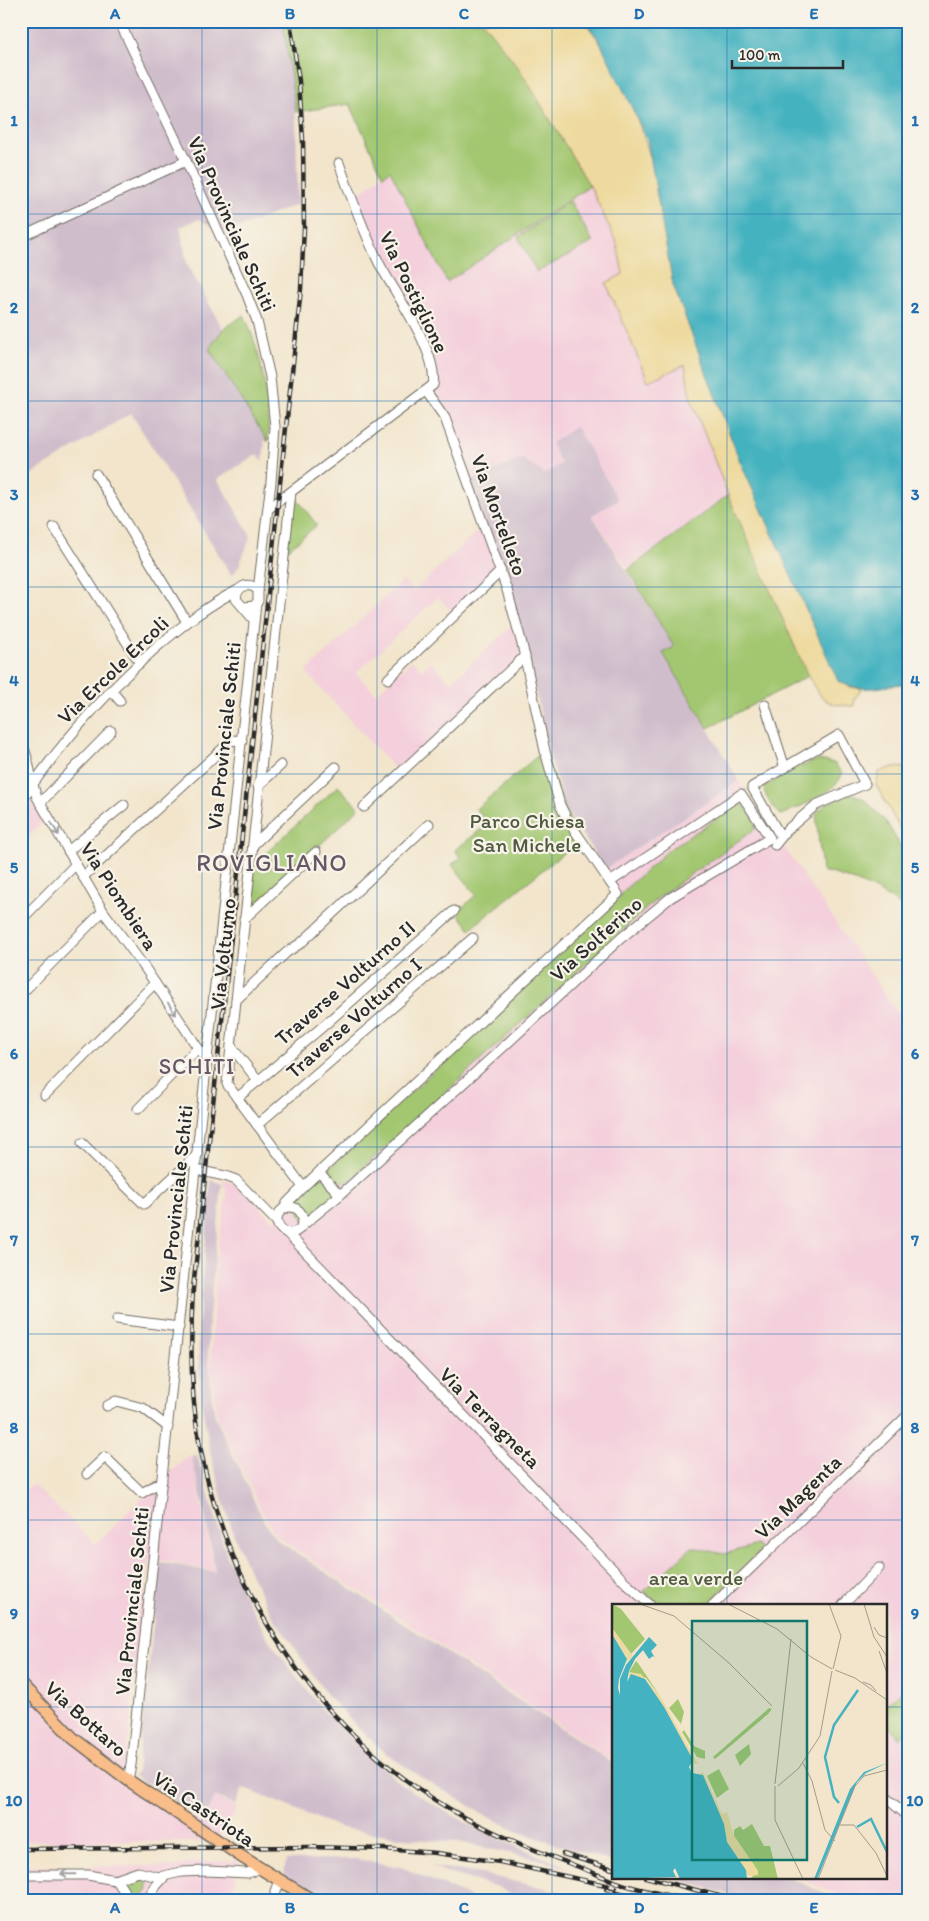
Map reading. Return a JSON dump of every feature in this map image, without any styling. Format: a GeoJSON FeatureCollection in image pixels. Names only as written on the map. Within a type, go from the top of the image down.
{"type":"FeatureCollection","features":[{"type":"Feature","properties":{"kind":"main road","name":"Via Bottaro"},"geometry":{"type":"LineString","coordinates":[[21,1684],[73,1738],[128,1780]]}},
{"type":"Feature","properties":{"kind":"main road","name":"Via Castriota"},"geometry":{"type":"LineString","coordinates":[[128,1780],[260,1868],[312,1900]]}},
{"type":"Feature","properties":{"kind":"street","name":"Via Provinciale Schiti"},"geometry":{"type":"LineString","coordinates":[[119,21],[247,295],[257,321],[270,377],[274,413],[273,458],[258,590],[259,598],[256,604],[254,620],[198,1154],[128,1780]]}},
{"type":"Feature","properties":{"kind":"street"},"geometry":{"type":"LineString","coordinates":[[21,237],[186,161]]}},
{"type":"Feature","properties":{"kind":"street","name":"Via Postiglione"},"geometry":{"type":"LineString","coordinates":[[339,163],[358,217],[380,264],[413,322],[428,354],[434,381],[433,385],[426,391]]}},
{"type":"Feature","properties":{"kind":"street"},"geometry":{"type":"LineString","coordinates":[[268,509],[426,391]]}},
{"type":"Feature","properties":{"kind":"street","name":"Via Mortelleto"},"geometry":{"type":"LineString","coordinates":[[426,391],[444,418],[501,571],[525,656],[545,751],[560,806],[618,894]]}},
{"type":"Feature","properties":{"kind":"street"},"geometry":{"type":"LineString","coordinates":[[96,474],[187,622]]}},
{"type":"Feature","properties":{"kind":"street","name":"Via Volturno"},"geometry":{"type":"LineString","coordinates":[[291,492],[227,1084],[302,1187]]}},
{"type":"Feature","properties":{"kind":"street"},"geometry":{"type":"LineString","coordinates":[[54,527],[140,663]]}},
{"type":"Feature","properties":{"kind":"street"},"geometry":{"type":"LineString","coordinates":[[248,585],[260,571]]}},
{"type":"Feature","properties":{"kind":"street"},"geometry":{"type":"LineString","coordinates":[[388,679],[501,571]]}},
{"type":"Feature","properties":{"kind":"street"},"geometry":{"type":"LineString","coordinates":[[242,606],[236,599],[238,590],[242,586],[253,586],[258,590]]}},
{"type":"Feature","properties":{"kind":"street","name":"Via Ercole Ercoli"},"geometry":{"type":"LineString","coordinates":[[21,802],[68,738],[111,690],[187,622],[238,590]]}},
{"type":"Feature","properties":{"kind":"street"},"geometry":{"type":"LineString","coordinates":[[222,599],[251,608],[256,604]]}},
{"type":"Feature","properties":{"kind":"street","name":"Via Provinciale Schiti"},"geometry":{"type":"LineString","coordinates":[[242,606],[254,620]]}},
{"type":"Feature","properties":{"kind":"street"},"geometry":{"type":"LineString","coordinates":[[364,807],[525,656]]}},
{"type":"Feature","properties":{"kind":"street"},"geometry":{"type":"LineString","coordinates":[[111,690],[120,701]]}},
{"type":"Feature","properties":{"kind":"street"},"geometry":{"type":"LineString","coordinates":[[765,705],[785,768]]}},
{"type":"Feature","properties":{"kind":"street"},"geometry":{"type":"LineString","coordinates":[[40,803],[111,731]]}},
{"type":"Feature","properties":{"kind":"street"},"geometry":{"type":"LineString","coordinates":[[775,845],[781,837],[816,805],[865,784],[839,735],[752,787],[781,837]]}},
{"type":"Feature","properties":{"kind":"street"},"geometry":{"type":"LineString","coordinates":[[83,877],[232,740],[242,741]]}},
{"type":"Feature","properties":{"kind":"street","name":"Via Piombiera"},"geometry":{"type":"LineString","coordinates":[[21,741],[29,759],[32,786],[83,877],[103,911],[208,1060]]}},
{"type":"Feature","properties":{"kind":"street"},"geometry":{"type":"LineString","coordinates":[[258,786],[281,765]]}},
{"type":"Feature","properties":{"kind":"street"},"geometry":{"type":"LineString","coordinates":[[252,845],[336,767]]}},
{"type":"Feature","properties":{"kind":"street","name":"Via Solferino"},"geometry":{"type":"LineString","coordinates":[[300,1228],[340,1195],[500,1051],[620,939],[670,898],[770,838],[741,794],[610,882]]}},
{"type":"Feature","properties":{"kind":"street"},"geometry":{"type":"LineString","coordinates":[[68,851],[124,805]]}},
{"type":"Feature","properties":{"kind":"street"},"geometry":{"type":"LineString","coordinates":[[236,1000],[287,952],[301,943],[429,824]]}},
{"type":"Feature","properties":{"kind":"street"},"geometry":{"type":"LineString","coordinates":[[244,919],[316,852]]}},
{"type":"Feature","properties":{"kind":"street"},"geometry":{"type":"LineString","coordinates":[[21,920],[76,864]]}},
{"type":"Feature","properties":{"kind":"street","name":"Via Solferino"},"geometry":{"type":"LineString","coordinates":[[282,1211],[302,1187],[618,894]]}},
{"type":"Feature","properties":{"kind":"street"},"geometry":{"type":"LineString","coordinates":[[21,994],[103,911]]}},
{"type":"Feature","properties":{"kind":"street","name":"Traverse Volturno II"},"geometry":{"type":"LineString","coordinates":[[237,1098],[321,1028],[454,911]]}},
{"type":"Feature","properties":{"kind":"street","name":"Traverse Volturno I"},"geometry":{"type":"LineString","coordinates":[[257,1125],[473,938]]}},
{"type":"Feature","properties":{"kind":"street"},"geometry":{"type":"LineString","coordinates":[[45,1095],[155,983]]}},
{"type":"Feature","properties":{"kind":"street"},"geometry":{"type":"LineString","coordinates":[[231,1046],[258,1081]]}},
{"type":"Feature","properties":{"kind":"street"},"geometry":{"type":"LineString","coordinates":[[138,1109],[198,1048]]}},
{"type":"Feature","properties":{"kind":"street"},"geometry":{"type":"LineString","coordinates":[[82,1143],[144,1204],[198,1154]]}},
{"type":"Feature","properties":{"kind":"street"},"geometry":{"type":"LineString","coordinates":[[196,1170],[236,1180],[267,1211],[280,1228],[287,1233],[300,1228]]}},
{"type":"Feature","properties":{"kind":"street"},"geometry":{"type":"LineString","coordinates":[[319,1172],[340,1195]]}},
{"type":"Feature","properties":{"kind":"street"},"geometry":{"type":"LineString","coordinates":[[267,1211],[282,1211],[292,1207],[299,1210],[303,1217],[300,1228],[307,1254]]}},
{"type":"Feature","properties":{"kind":"street"},"geometry":{"type":"LineString","coordinates":[[278,1223],[282,1211]]}},
{"type":"Feature","properties":{"kind":"street","name":"Via Terragneta"},"geometry":{"type":"LineString","coordinates":[[287,1233],[649,1604]]}},
{"type":"Feature","properties":{"kind":"street"},"geometry":{"type":"LineString","coordinates":[[117,1319],[179,1326]]}},
{"type":"Feature","properties":{"kind":"street"},"geometry":{"type":"LineString","coordinates":[[107,1406],[116,1402],[126,1405],[138,1405],[168,1427]]}},
{"type":"Feature","properties":{"kind":"street","name":"Via Magenta"},"geometry":{"type":"LineString","coordinates":[[714,1604],[908,1414]]}},
{"type":"Feature","properties":{"kind":"street"},"geometry":{"type":"LineString","coordinates":[[87,1474],[105,1457],[142,1493],[162,1481]]}},
{"type":"Feature","properties":{"kind":"street"},"geometry":{"type":"LineString","coordinates":[[844,1604],[879,1568]]}},
{"type":"Feature","properties":{"kind":"street"},"geometry":{"type":"LineString","coordinates":[[886,1798],[908,1816]]}},
{"type":"Feature","properties":{"kind":"street","name":"Via Castriota"},"geometry":{"type":"LineString","coordinates":[[115,1880],[138,1872],[154,1877],[181,1872],[248,1873],[260,1868]]}},
{"type":"Feature","properties":{"kind":"street"},"geometry":{"type":"LineString","coordinates":[[21,1874],[88,1875],[115,1880],[121,1884],[126,1895],[131,1900]]}},
{"type":"Feature","properties":{"kind":"street"},"geometry":{"type":"LineString","coordinates":[[147,1900],[156,1886],[166,1876]]}},
{"type":"Feature","properties":{"kind":"street"},"geometry":{"type":"LineString","coordinates":[[273,1900],[280,1880]]}},
{"type":"Feature","properties":{"kind":"shaded area"},"geometry":{"type":"Polygon","coordinates":[[[21,21],[283,21],[296,120],[298,204],[224,234],[199,219],[180,227],[187,264],[223,329],[209,349],[265,438],[263,461],[258,454],[217,479],[251,536],[239,566],[232,576],[131,413],[27,477],[23,471],[21,472],[21,21]]]}},
{"type":"Feature","properties":{"kind":"shaded area"},"geometry":{"type":"Polygon","coordinates":[[[390,169],[447,282],[590,186],[617,244],[623,274],[606,283],[648,380],[685,365],[690,396],[728,495],[628,570],[592,514],[618,499],[561,464],[545,474],[470,481],[438,403],[430,358],[383,263],[354,198],[390,169]]]}},
{"type":"Feature","properties":{"kind":"shaded area"},"geometry":{"type":"Polygon","coordinates":[[[576,427],[618,500],[592,515],[674,647],[663,654],[739,781],[605,869],[567,811],[562,797],[550,756],[527,653],[470,481],[522,459],[545,474],[561,464],[551,443],[576,427]]]}},
{"type":"Feature","properties":{"kind":"shaded area"},"geometry":{"type":"Polygon","coordinates":[[[486,523],[498,571],[452,612],[438,597],[356,673],[376,694],[412,660],[422,670],[430,662],[451,682],[513,625],[521,656],[397,771],[306,672],[403,580],[414,591],[486,523]]]}},
{"type":"Feature","properties":{"kind":"shaded area"},"geometry":{"type":"Polygon","coordinates":[[[21,751],[33,796],[44,819],[21,847],[21,751]]]}},
{"type":"Feature","properties":{"kind":"shaded area"},"geometry":{"type":"Polygon","coordinates":[[[739,781],[908,1028],[908,1900],[851,1900],[796,1878],[886,1878],[886,1604],[612,1604],[612,1760],[279,1538],[265,1518],[217,1416],[210,1366],[216,1261],[227,1192],[221,1178],[242,1188],[273,1221],[620,897],[605,869],[739,781]]]}},
{"type":"Feature","properties":{"kind":"shaded area"},"geometry":{"type":"Polygon","coordinates":[[[211,1180],[222,1184],[209,1316],[208,1352],[212,1399],[215,1416],[263,1520],[277,1540],[612,1762],[612,1862],[525,1834],[489,1817],[421,1777],[387,1754],[359,1729],[325,1692],[273,1617],[250,1573],[234,1535],[210,1450],[202,1405],[199,1366],[199,1323],[211,1180]]]}},
{"type":"Feature","properties":{"kind":"shaded area"},"geometry":{"type":"Polygon","coordinates":[[[190,1455],[214,1571],[149,1558],[124,1773],[201,1823],[215,1797],[237,1807],[230,1822],[214,1842],[21,1841],[21,1722],[31,1702],[21,1692],[21,1494],[32,1484],[96,1544],[150,1490],[190,1455]]]}},
{"type":"Feature","properties":{"kind":"shaded area"},"geometry":{"type":"Polygon","coordinates":[[[197,1455],[227,1557],[246,1598],[269,1640],[324,1711],[401,1784],[444,1811],[484,1832],[571,1869],[542,1860],[458,1842],[412,1839],[341,1828],[243,1788],[235,1805],[215,1796],[205,1814],[200,1811],[196,1816],[147,1782],[145,1784],[134,1776],[137,1772],[160,1562],[215,1572],[203,1504],[191,1456],[197,1455]]]}},
{"type":"Feature","properties":{"kind":"shaded area"},"geometry":{"type":"Polygon","coordinates":[[[357,1859],[401,1867],[477,1900],[306,1900],[284,1875],[286,1860],[357,1859]]]}},
{"type":"Feature","properties":{"kind":"shaded area"},"geometry":{"type":"Polygon","coordinates":[[[236,1860],[241,1864],[228,1900],[21,1900],[21,1866],[178,1866],[197,1862],[236,1860]]]}},
{"type":"Feature","properties":{"kind":"shaded area"},"geometry":{"type":"Polygon","coordinates":[[[430,1866],[476,1873],[600,1900],[519,1900],[498,1887],[457,1876],[430,1866]]]}},
{"type":"Feature","properties":{"kind":"shaded area"},"geometry":{"type":"Polygon","coordinates":[[[672,1878],[789,1878],[841,1900],[748,1900],[672,1878]]]}},
{"type":"Feature","properties":{"kind":"green space"},"geometry":{"type":"Polygon","coordinates":[[[283,21],[482,21],[519,68],[590,186],[447,282],[390,170],[383,176],[350,104],[296,112],[283,21]]]}},
{"type":"Feature","properties":{"kind":"green space"},"geometry":{"type":"Polygon","coordinates":[[[570,201],[593,242],[537,272],[518,237],[570,201]]]}},
{"type":"Feature","properties":{"kind":"green space"},"geometry":{"type":"Polygon","coordinates":[[[244,315],[256,346],[264,377],[268,409],[268,442],[209,349],[223,329],[244,315]]]}},
{"type":"Feature","properties":{"kind":"green space"},"geometry":{"type":"Polygon","coordinates":[[[294,495],[317,525],[286,551],[294,495]]]}},
{"type":"Feature","properties":{"kind":"green space"},"geometry":{"type":"Polygon","coordinates":[[[728,495],[808,676],[708,728],[663,653],[674,647],[628,570],[728,495]]]}},
{"type":"Feature","properties":{"kind":"green space","name":"Parco Chiesa San Michele"},"geometry":{"type":"Polygon","coordinates":[[[543,751],[578,841],[470,929],[457,912],[476,895],[452,864],[461,858],[455,850],[488,824],[476,809],[543,751]]]}},
{"type":"Feature","properties":{"kind":"green space"},"geometry":{"type":"Polygon","coordinates":[[[818,760],[834,763],[842,773],[839,780],[826,793],[781,815],[772,806],[764,787],[796,768],[818,760]]]}},
{"type":"Feature","properties":{"kind":"green space"},"geometry":{"type":"Polygon","coordinates":[[[338,786],[359,808],[247,914],[252,866],[338,786]]]}},
{"type":"Feature","properties":{"kind":"green space"},"geometry":{"type":"Polygon","coordinates":[[[853,794],[864,799],[886,822],[908,858],[908,911],[888,897],[867,886],[822,871],[816,814],[833,801],[853,794]]]}},
{"type":"Feature","properties":{"kind":"green space"},"geometry":{"type":"Polygon","coordinates":[[[739,804],[744,805],[755,820],[755,829],[659,897],[350,1180],[342,1182],[335,1180],[331,1176],[330,1168],[619,898],[622,892],[671,848],[739,804]]]}},
{"type":"Feature","properties":{"kind":"green space"},"geometry":{"type":"Polygon","coordinates":[[[319,1172],[340,1195],[304,1221],[299,1210],[292,1207],[284,1209],[319,1172]]]}},
{"type":"Feature","properties":{"kind":"green space","name":"area verde"},"geometry":{"type":"Polygon","coordinates":[[[757,1545],[761,1550],[708,1604],[658,1604],[644,1591],[692,1547],[724,1554],[757,1545]]]}},
{"type":"Feature","properties":{"kind":"green space"},"geometry":{"type":"Polygon","coordinates":[[[908,1685],[908,1730],[900,1738],[886,1723],[886,1706],[908,1685]]]}},
{"type":"Feature","properties":{"kind":"green space"},"geometry":{"type":"Polygon","coordinates":[[[138,1877],[145,1880],[148,1887],[145,1894],[138,1897],[131,1894],[128,1887],[131,1880],[138,1877]]]}},
{"type":"Feature","properties":{"kind":"sand"},"geometry":{"type":"Polygon","coordinates":[[[482,21],[584,21],[595,35],[615,69],[632,106],[850,687],[862,689],[854,699],[854,706],[836,704],[825,700],[808,676],[728,495],[690,396],[685,365],[648,381],[606,283],[623,274],[617,244],[590,186],[519,68],[482,21]]]}},
{"type":"Feature","properties":{"kind":"sand"},"geometry":{"type":"Polygon","coordinates":[[[893,767],[908,768],[908,843],[876,785],[879,772],[893,767]]]}},
{"type":"Feature","properties":{"kind":"water"},"geometry":{"type":"Polygon","coordinates":[[[584,21],[908,21],[908,683],[864,688],[847,685],[838,681],[739,459],[673,285],[647,139],[598,38],[584,21]]]}},
{"type":"Feature","properties":{"kind":"railway"},"geometry":{"type":"LineString","coordinates":[[290,21],[299,81],[303,140],[304,228],[301,289],[193,1289],[192,1365],[199,1441],[212,1497],[231,1551],[255,1602],[284,1652],[319,1697],[358,1739],[401,1776],[448,1808],[496,1833],[619,1883],[687,1900]]}},
{"type":"Feature","properties":{"kind":"railway"},"geometry":{"type":"LineString","coordinates":[[21,1849],[310,1847],[384,1849],[436,1853],[500,1862],[615,1887]]}},
{"type":"Feature","properties":{"kind":"railway"},"geometry":{"type":"LineString","coordinates":[[563,1854],[612,1869]]}},
{"type":"Feature","properties":{"kind":"railway"},"geometry":{"type":"LineString","coordinates":[[650,1878],[734,1900]]}},
{"type":"Feature","properties":{"kind":"railway"},"geometry":{"type":"LineString","coordinates":[[606,1889],[647,1900]]}},
{"type":"Feature","properties":{"kind":"district","name":"ROVIGLIANO"},"geometry":{"type":"Point","coordinates":[272,863]}},
{"type":"Feature","properties":{"kind":"district","name":"SCHITI"},"geometry":{"type":"Point","coordinates":[197,1066]}}]}
